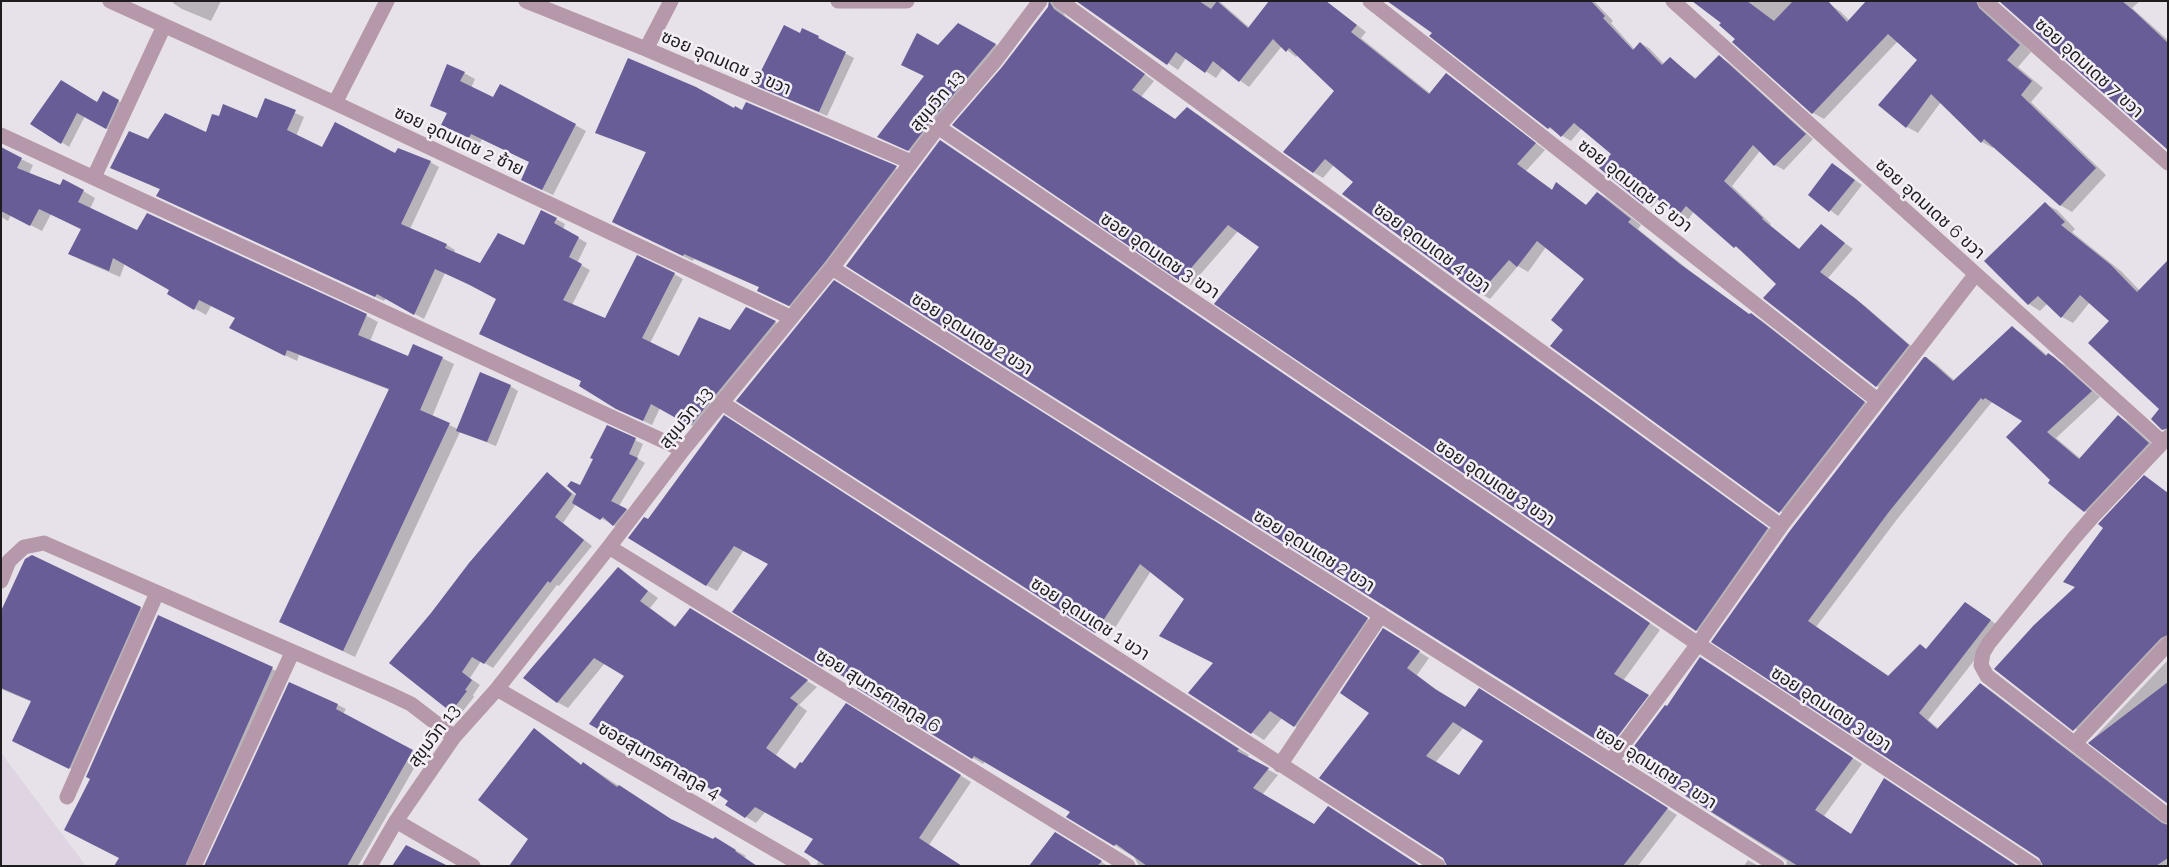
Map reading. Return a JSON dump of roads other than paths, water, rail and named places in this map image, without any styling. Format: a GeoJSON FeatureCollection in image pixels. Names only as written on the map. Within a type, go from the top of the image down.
{"type":"FeatureCollection","features":[{"type":"Feature","properties":{"kind":"street","name":"ซอย อุดมเดช 2 ซ้าย"},"geometry":{"type":"LineString","coordinates":[[110,1],[335,103],[790,317]]}},
{"type":"Feature","properties":{"kind":"street"},"geometry":{"type":"LineString","coordinates":[[335,103],[387,1]]}},
{"type":"Feature","properties":{"kind":"street","name":"ซอย อุดมเดช 3 ขวา"},"geometry":{"type":"LineString","coordinates":[[526,1],[646,49],[911,162]]}},
{"type":"Feature","properties":{"kind":"street"},"geometry":{"type":"LineString","coordinates":[[646,49],[671,1]]}},
{"type":"Feature","properties":{"kind":"street"},"geometry":{"type":"LineString","coordinates":[[838,1],[907,1]]}},
{"type":"Feature","properties":{"kind":"street","name":"สุขุมวิท 13"},"geometry":{"type":"LineString","coordinates":[[370,866],[396,821],[454,737],[497,689],[609,548],[683,450],[832,268],[938,127],[995,61],[1040,1]]}},
{"type":"Feature","properties":{"kind":"street","name":"ซอย อุดมเดช 4 ขวา"},"geometry":{"type":"LineString","coordinates":[[1060,1],[1781,526]]}},
{"type":"Feature","properties":{"kind":"street","name":"ซอย อุดมเดช 5 ขวา"},"geometry":{"type":"LineString","coordinates":[[1370,1],[1876,400]]}},
{"type":"Feature","properties":{"kind":"street","name":"ซอย อุดมเดช 6 ขวา"},"geometry":{"type":"LineString","coordinates":[[1673,1],[1975,275],[2165,439]]}},
{"type":"Feature","properties":{"kind":"street","name":"ซอย อุดมเดช 7 ขวา"},"geometry":{"type":"LineString","coordinates":[[1985,1],[2168,163]]}},
{"type":"Feature","properties":{"kind":"street"},"geometry":{"type":"LineString","coordinates":[[94,177],[164,26]]}},
{"type":"Feature","properties":{"kind":"street","name":"ซอย อุดมเดช 3 ขวา"},"geometry":{"type":"LineString","coordinates":[[938,127],[1698,644],[2034,866]]}},
{"type":"Feature","properties":{"kind":"street"},"geometry":{"type":"LineString","coordinates":[[1,135],[683,450]]}},
{"type":"Feature","properties":{"kind":"street","name":"ซอย อุดมเดช 2 ขวา"},"geometry":{"type":"LineString","coordinates":[[832,268],[1776,866]]}},
{"type":"Feature","properties":{"kind":"street"},"geometry":{"type":"LineString","coordinates":[[1611,761],[1698,644],[1781,526],[1876,400],[1975,275]]}},
{"type":"Feature","properties":{"kind":"street","name":"ซอย อุดมเดช 1 ขวา"},"geometry":{"type":"LineString","coordinates":[[722,403],[1438,866]]}},
{"type":"Feature","properties":{"kind":"street"},"geometry":{"type":"LineString","coordinates":[[2165,439],[2094,515],[1989,643],[1983,653],[1981,665],[1987,676],[2168,816]]}},
{"type":"Feature","properties":{"kind":"street"},"geometry":{"type":"LineString","coordinates":[[1,581],[9,561],[24,546],[44,543],[412,704],[454,737]]}},
{"type":"Feature","properties":{"kind":"street","name":"ซอย สุนทรศาลทูล 6"},"geometry":{"type":"LineString","coordinates":[[609,548],[1110,861],[1128,866]]}},
{"type":"Feature","properties":{"kind":"street"},"geometry":{"type":"LineString","coordinates":[[67,797],[158,594]]}},
{"type":"Feature","properties":{"kind":"street"},"geometry":{"type":"LineString","coordinates":[[1280,765],[1380,615]]}},
{"type":"Feature","properties":{"kind":"street"},"geometry":{"type":"LineString","coordinates":[[2075,744],[2168,644]]}},
{"type":"Feature","properties":{"kind":"street"},"geometry":{"type":"LineString","coordinates":[[194,866],[292,652]]}},
{"type":"Feature","properties":{"kind":"street","name":"ซอยสุนทรศาลทูล 4"},"geometry":{"type":"LineString","coordinates":[[497,689],[803,866]]}},
{"type":"Feature","properties":{"kind":"street"},"geometry":{"type":"LineString","coordinates":[[396,821],[473,866]]}}]}
